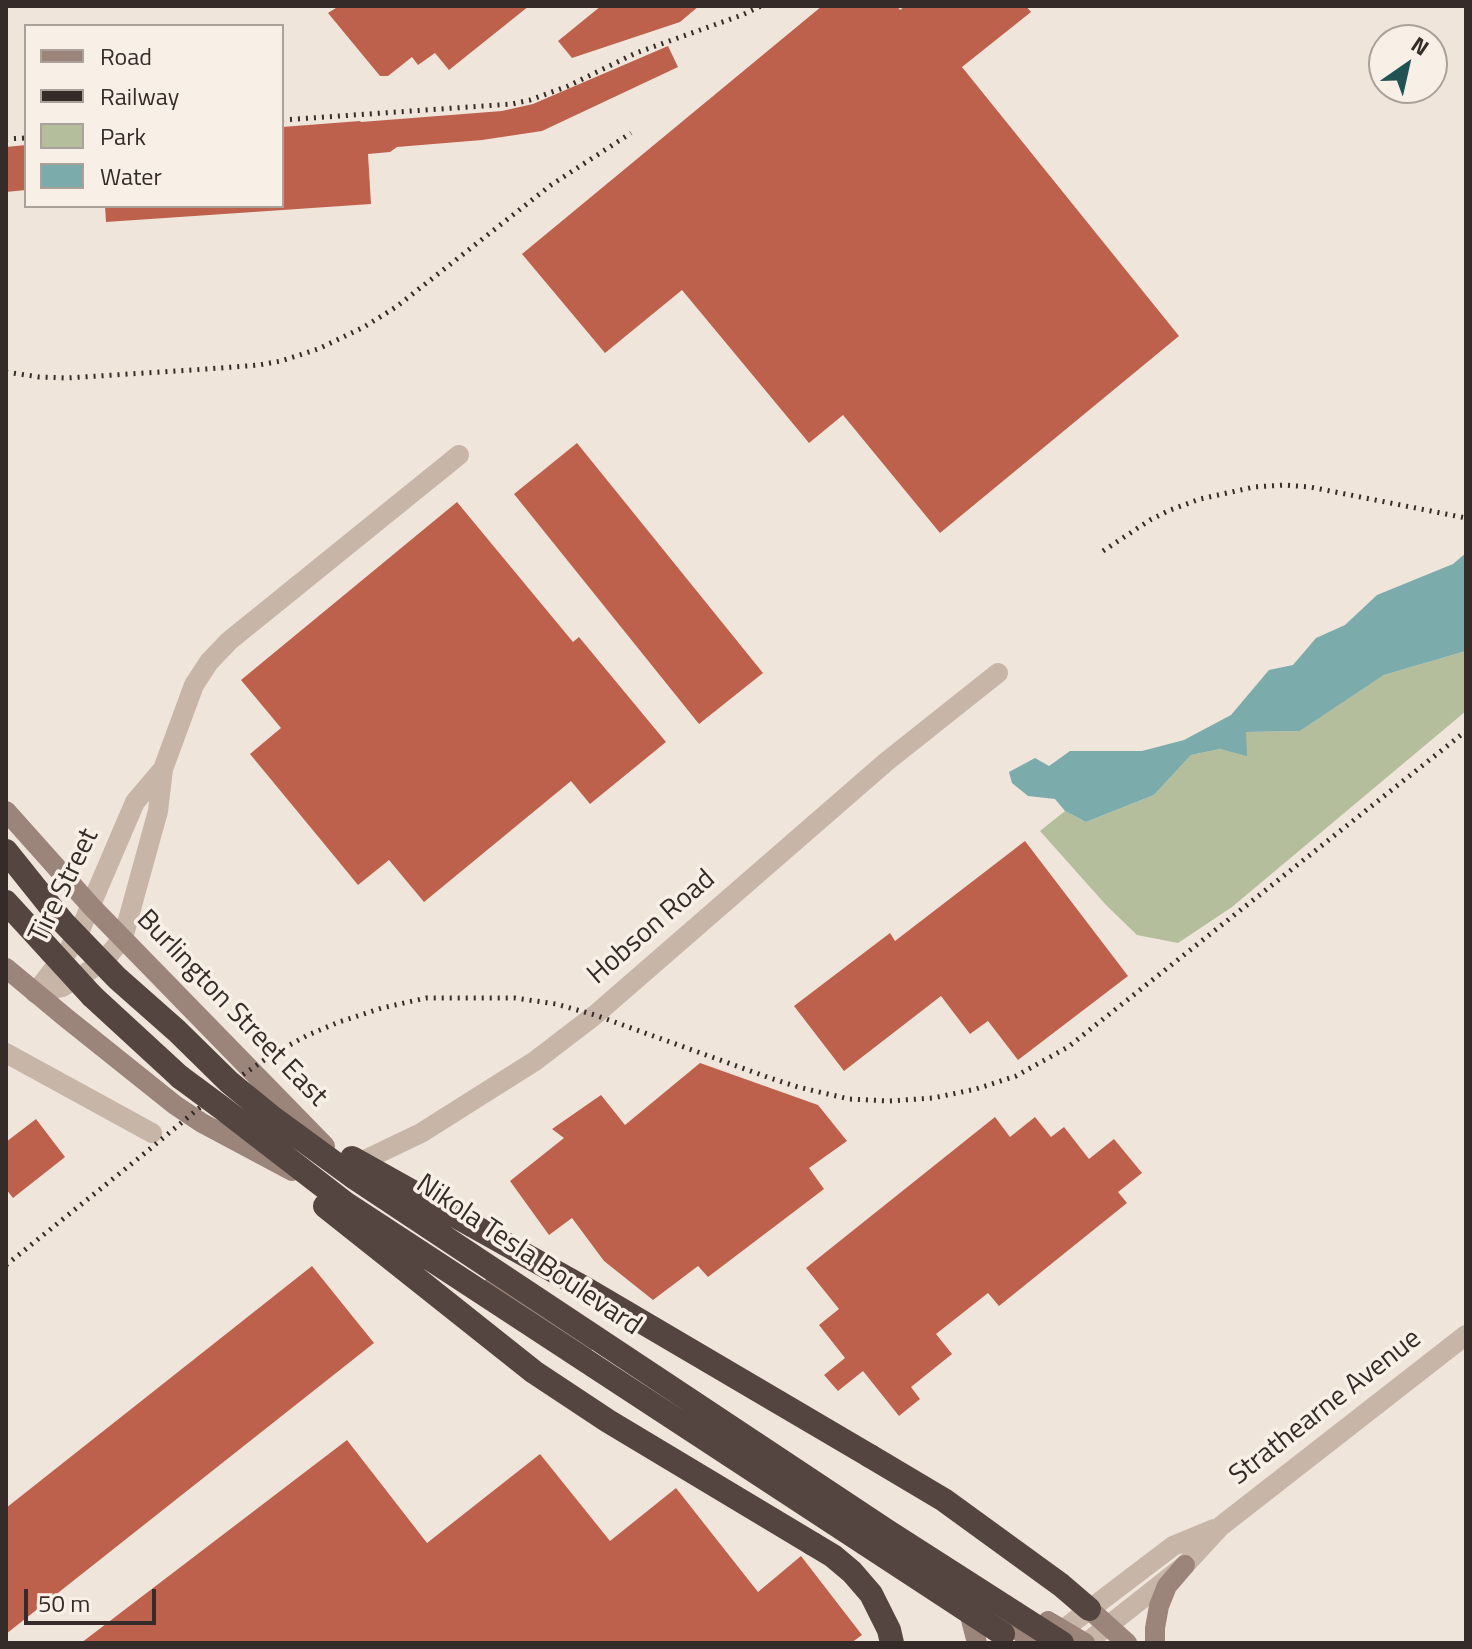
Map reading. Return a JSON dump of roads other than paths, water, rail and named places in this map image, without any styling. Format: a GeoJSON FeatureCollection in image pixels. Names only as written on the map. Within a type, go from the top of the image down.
{"type":"FeatureCollection","features":[{"type":"Feature","properties":{"kind":"highway"},"geometry":{"type":"LineString","coordinates":[[6,851],[62,921]]}},
{"type":"Feature","properties":{"kind":"highway","name":"Nikola Tesla Boulevard"},"geometry":{"type":"LineString","coordinates":[[6,863],[117,978],[229,1082],[273,1118],[355,1178],[874,1522],[1062,1636]]}},
{"type":"Feature","properties":{"kind":"highway","name":"Nikola Tesla Boulevard"},"geometry":{"type":"LineString","coordinates":[[6,902],[92,996],[180,1077],[345,1203],[1017,1643]]}},
{"type":"Feature","properties":{"kind":"highway"},"geometry":{"type":"LineString","coordinates":[[6,917],[47,959],[92,996]]}},
{"type":"Feature","properties":{"kind":"highway"},"geometry":{"type":"LineString","coordinates":[[177,1031],[285,1117],[380,1175],[586,1289],[944,1500],[1089,1609]]}},
{"type":"Feature","properties":{"kind":"highway"},"geometry":{"type":"LineString","coordinates":[[180,1077],[334,1214],[534,1372],[608,1421],[833,1556],[871,1594],[892,1643]]}},
{"type":"Feature","properties":{"kind":"main road","name":"Burlington Street East"},"geometry":{"type":"LineString","coordinates":[[6,811],[91,906],[422,1241]]}},
{"type":"Feature","properties":{"kind":"main road","name":"Burlington Street East"},"geometry":{"type":"LineString","coordinates":[[6,968],[191,1116],[422,1241],[822,1493],[878,1537],[1037,1643]]}},
{"type":"Feature","properties":{"kind":"main road","name":"Burlington Street East"},"geometry":{"type":"LineString","coordinates":[[822,1493],[887,1522],[1062,1636],[1085,1643]]}},
{"type":"Feature","properties":{"kind":"main road"},"geometry":{"type":"LineString","coordinates":[[1155,1643],[1159,1606],[1167,1586],[1185,1565]]}},
{"type":"Feature","properties":{"kind":"main road"},"geometry":{"type":"LineString","coordinates":[[936,1577],[955,1593],[969,1612],[977,1643]]}},
{"type":"Feature","properties":{"kind":"main road"},"geometry":{"type":"LineString","coordinates":[[1089,1609],[1127,1643]]}},
{"type":"Feature","properties":{"kind":"street","name":"Tire Street"},"geometry":{"type":"LineString","coordinates":[[35,993],[62,987],[85,974],[107,957],[123,938],[158,811],[163,769],[194,685],[209,662],[229,641],[459,455]]}},
{"type":"Feature","properties":{"kind":"street","name":"Hobson Road"},"geometry":{"type":"LineString","coordinates":[[316,1184],[421,1133],[535,1061],[595,1015],[886,762],[998,673]]}},
{"type":"Feature","properties":{"kind":"street","name":"Tire Street"},"geometry":{"type":"LineString","coordinates":[[35,993],[68,951],[91,906],[135,802],[163,769]]}},
{"type":"Feature","properties":{"kind":"street"},"geometry":{"type":"LineString","coordinates":[[6,1053],[152,1133]]}},
{"type":"Feature","properties":{"kind":"street","name":"Strathearne Avenue"},"geometry":{"type":"LineString","coordinates":[[1085,1643],[1185,1565],[1221,1526],[1466,1335]]}},
{"type":"Feature","properties":{"kind":"street","name":"Strathearne Avenue"},"geometry":{"type":"LineString","coordinates":[[1045,1643],[1062,1636],[1089,1609],[1173,1546],[1221,1526]]}},
{"type":"Feature","properties":{"kind":"water"},"geometry":{"type":"Polygon","coordinates":[[[1466,553],[1466,651],[1384,675],[1300,731],[1246,732],[1247,756],[1220,749],[1191,755],[1154,795],[1086,822],[1065,811],[1055,799],[1028,796],[1012,783],[1009,772],[1035,758],[1049,766],[1070,751],[1142,751],[1184,740],[1231,715],[1269,670],[1293,665],[1316,638],[1345,625],[1377,595],[1453,564],[1466,553]]]}},
{"type":"Feature","properties":{"kind":"railway"},"geometry":{"type":"LineString","coordinates":[[284,120],[512,104],[530,100],[568,86],[636,53],[761,6]]}},
{"type":"Feature","properties":{"kind":"railway"},"geometry":{"type":"LineString","coordinates":[[6,372],[67,378],[207,369],[259,365],[318,349],[364,327],[396,307],[551,185],[631,133]]}},
{"type":"Feature","properties":{"kind":"railway"},"geometry":{"type":"LineString","coordinates":[[6,139],[24,138]]}},
{"type":"Feature","properties":{"kind":"railway"},"geometry":{"type":"LineString","coordinates":[[1103,551],[1170,510],[1200,499],[1254,487],[1310,487],[1466,518]]}},
{"type":"Feature","properties":{"kind":"railway"},"geometry":{"type":"LineString","coordinates":[[6,1265],[222,1089],[273,1054],[339,1022],[426,998],[515,998],[556,1004],[770,1078],[849,1099],[889,1101],[933,1098],[1016,1076],[1068,1047],[1466,731]]}}]}
